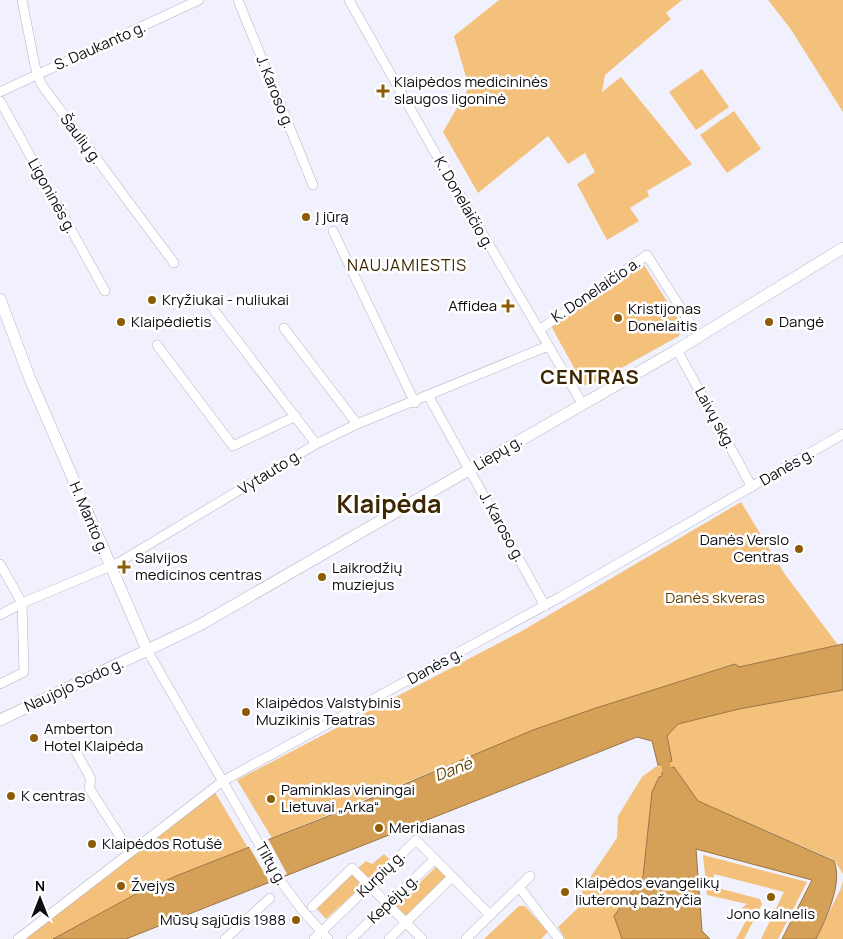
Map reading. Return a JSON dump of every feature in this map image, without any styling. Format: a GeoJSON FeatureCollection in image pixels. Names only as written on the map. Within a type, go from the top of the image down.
{"type":"FeatureCollection","features":[{"type":"Feature","properties":{"kind":"main road","name":"Liepų g."},"geometry":{"type":"LineString","coordinates":[[147,650],[198,626],[470,470],[582,403],[699,337],[843,248]]}},
{"type":"Feature","properties":{"kind":"main road","name":"H. Manto g."},"geometry":{"type":"LineString","coordinates":[[0,299],[18,349],[147,650]]}},
{"type":"Feature","properties":{"kind":"main road","name":"Naujojo Sodo g."},"geometry":{"type":"LineString","coordinates":[[0,720],[147,650]]}},
{"type":"Feature","properties":{"kind":"street","name":"Šaulių g."},"geometry":{"type":"LineString","coordinates":[[22,0],[40,84],[174,263]]}},
{"type":"Feature","properties":{"kind":"street","name":"S. Daukanto g."},"geometry":{"type":"LineString","coordinates":[[0,92],[37,76],[48,68],[199,0]]}},
{"type":"Feature","properties":{"kind":"street","name":"J. Karoso g."},"geometry":{"type":"LineString","coordinates":[[238,0],[313,185]]}},
{"type":"Feature","properties":{"kind":"street","name":"K. Donelaičio g."},"geometry":{"type":"LineString","coordinates":[[349,0],[538,330],[582,403]]}},
{"type":"Feature","properties":{"kind":"street","name":"Ligoninės g."},"geometry":{"type":"LineString","coordinates":[[0,102],[105,291]]}},
{"type":"Feature","properties":{"kind":"street"},"geometry":{"type":"LineString","coordinates":[[333,231],[415,402]]}},
{"type":"Feature","properties":{"kind":"street","name":"K. Donelaičio a."},"geometry":{"type":"LineString","coordinates":[[538,330],[647,255],[699,337]]}},
{"type":"Feature","properties":{"kind":"street"},"geometry":{"type":"LineString","coordinates":[[207,301],[316,444]]}},
{"type":"Feature","properties":{"kind":"street"},"geometry":{"type":"LineString","coordinates":[[284,328],[357,424]]}},
{"type":"Feature","properties":{"kind":"street"},"geometry":{"type":"LineString","coordinates":[[156,345],[232,446],[296,416]]}},
{"type":"Feature","properties":{"kind":"street","name":"Vytauto g."},"geometry":{"type":"LineString","coordinates":[[0,615],[22,603],[110,567],[195,518],[316,444],[357,424],[429,397],[548,346]]}},
{"type":"Feature","properties":{"kind":"street","name":"Laivų skg."},"geometry":{"type":"LineString","coordinates":[[677,350],[752,487]]}},
{"type":"Feature","properties":{"kind":"street","name":"J. Karoso g."},"geometry":{"type":"LineString","coordinates":[[429,397],[544,606]]}},
{"type":"Feature","properties":{"kind":"street","name":"Danės g."},"geometry":{"type":"LineString","coordinates":[[18,939],[223,781],[544,606],[843,434]]}},
{"type":"Feature","properties":{"kind":"street"},"geometry":{"type":"LineString","coordinates":[[0,564],[22,603],[24,672],[0,684]]}},
{"type":"Feature","properties":{"kind":"street","name":"H. Manto g."},"geometry":{"type":"LineString","coordinates":[[147,650],[223,781]]}},
{"type":"Feature","properties":{"kind":"street"},"geometry":{"type":"LineString","coordinates":[[75,750],[91,778],[89,788],[130,852]]}},
{"type":"Feature","properties":{"kind":"street","name":"Tiltų g."},"geometry":{"type":"LineString","coordinates":[[223,781],[279,879],[328,939]]}},
{"type":"Feature","properties":{"kind":"street","name":"Kurpių g."},"geometry":{"type":"LineString","coordinates":[[314,939],[416,840],[490,915]]}},
{"type":"Feature","properties":{"kind":"street","name":"Kepėjų g."},"geometry":{"type":"LineString","coordinates":[[351,939],[435,859]]}},
{"type":"Feature","properties":{"kind":"street"},"geometry":{"type":"LineString","coordinates":[[312,907],[352,868],[422,939]]}},
{"type":"Feature","properties":{"kind":"street"},"geometry":{"type":"LineString","coordinates":[[466,939],[530,876]]}},
{"type":"Feature","properties":{"kind":"street"},"geometry":{"type":"LineString","coordinates":[[389,939],[452,877]]}},
{"type":"Feature","properties":{"kind":"street"},"geometry":{"type":"LineString","coordinates":[[519,887],[554,937]]}},
{"type":"Feature","properties":{"kind":"street"},"geometry":{"type":"LineString","coordinates":[[226,939],[270,898]]}},
{"type":"Feature","properties":{"kind":"green space"},"geometry":{"type":"Polygon","coordinates":[[[499,0],[682,0],[666,13],[671,19],[605,75],[602,92],[621,77],[692,164],[647,191],[649,196],[630,208],[639,221],[607,240],[577,184],[595,172],[585,153],[568,164],[548,136],[478,193],[443,132],[469,87],[454,36],[499,0]]]}},
{"type":"Feature","properties":{"kind":"green space"},"geometry":{"type":"Polygon","coordinates":[[[768,0],[843,0],[843,112],[790,28],[768,0]]]}},
{"type":"Feature","properties":{"kind":"green space"},"geometry":{"type":"Polygon","coordinates":[[[702,69],[729,107],[696,130],[669,92],[702,69]]]}},
{"type":"Feature","properties":{"kind":"green space"},"geometry":{"type":"Polygon","coordinates":[[[734,111],[761,149],[727,173],[700,135],[734,111]]]}},
{"type":"Feature","properties":{"kind":"green space"},"geometry":{"type":"Polygon","coordinates":[[[644,265],[682,325],[679,336],[589,386],[583,384],[551,326],[644,265]]]}},
{"type":"Feature","properties":{"kind":"green space","name":"Danės skveras"},"geometry":{"type":"Polygon","coordinates":[[[741,502],[784,573],[838,645],[739,667],[734,664],[596,708],[436,770],[272,838],[237,780],[520,632],[741,502]]]}},
{"type":"Feature","properties":{"kind":"green space"},"geometry":{"type":"Polygon","coordinates":[[[843,690],[843,874],[834,860],[698,801],[673,767],[662,772],[662,776],[652,792],[643,877],[614,916],[622,939],[565,939],[558,927],[578,908],[583,888],[617,838],[618,816],[642,777],[658,765],[672,761],[667,736],[678,724],[739,709],[843,690]]]}},
{"type":"Feature","properties":{"kind":"green space"},"geometry":{"type":"Polygon","coordinates":[[[213,789],[248,848],[176,876],[134,895],[53,939],[18,939],[213,789]]]}},
{"type":"Feature","properties":{"kind":"green space"},"geometry":{"type":"Polygon","coordinates":[[[384,854],[390,860],[370,880],[358,868],[366,861],[372,864],[384,854]]]}},
{"type":"Feature","properties":{"kind":"green space"},"geometry":{"type":"Polygon","coordinates":[[[703,855],[807,882],[778,939],[761,939],[784,892],[714,874],[714,887],[760,899],[762,904],[744,939],[736,939],[751,912],[743,911],[742,908],[747,904],[707,895],[703,855]]]}},
{"type":"Feature","properties":{"kind":"green space"},"geometry":{"type":"Polygon","coordinates":[[[436,867],[446,877],[406,918],[395,906],[436,867]]]}},
{"type":"Feature","properties":{"kind":"green space"},"geometry":{"type":"Polygon","coordinates":[[[352,874],[363,885],[326,919],[316,908],[352,874]]]}},
{"type":"Feature","properties":{"kind":"green space"},"geometry":{"type":"Polygon","coordinates":[[[843,881],[843,939],[816,939],[841,888],[843,881]]]}},
{"type":"Feature","properties":{"kind":"green space"},"geometry":{"type":"Polygon","coordinates":[[[519,906],[525,906],[548,932],[541,939],[484,939],[519,906]]]}},
{"type":"Feature","properties":{"kind":"water","name":"Danė"},"geometry":{"type":"Polygon","coordinates":[[[843,644],[843,690],[739,709],[678,724],[667,736],[672,761],[658,765],[652,741],[637,737],[126,939],[53,939],[134,895],[176,876],[336,813],[533,730],[735,664],[739,667],[843,644]]]}},
{"type":"Feature","properties":{"kind":"water"},"geometry":{"type":"Polygon","coordinates":[[[674,767],[698,801],[834,861],[837,879],[835,889],[829,910],[816,939],[782,939],[812,880],[696,849],[702,931],[710,939],[622,939],[614,916],[643,877],[652,792],[659,777],[662,776],[662,772],[674,767]]]}},
{"type":"Feature","properties":{"kind":"pier"},"geometry":{"type":"Polygon","coordinates":[[[267,837],[287,874],[270,883],[248,845],[267,837]]]}},
{"type":"Feature","properties":{"kind":"waterway"},"geometry":{"type":"LineString","coordinates":[[662,753],[667,770]]}},
{"type":"Feature","properties":{"kind":"place","name":"Klaipėdos medicininės slaugos ligoninė"},"geometry":{"type":"Point","coordinates":[383,91]}},
{"type":"Feature","properties":{"kind":"place","name":"Į jūrą"},"geometry":{"type":"Point","coordinates":[306,217]}},
{"type":"Feature","properties":{"kind":"place","name":"Kryžiukai - nuliukai"},"geometry":{"type":"Point","coordinates":[152,300]}},
{"type":"Feature","properties":{"kind":"place","name":"Affidea"},"geometry":{"type":"Point","coordinates":[508,306]}},
{"type":"Feature","properties":{"kind":"place","name":"Kristijonas Donelaitis"},"geometry":{"type":"Point","coordinates":[618,318]}},
{"type":"Feature","properties":{"kind":"place","name":"Klaipėdietis"},"geometry":{"type":"Point","coordinates":[121,322]}},
{"type":"Feature","properties":{"kind":"place","name":"Dangė"},"geometry":{"type":"Point","coordinates":[769,322]}},
{"type":"Feature","properties":{"kind":"place","name":"Danės Verslo Centras"},"geometry":{"type":"Point","coordinates":[799,549]}},
{"type":"Feature","properties":{"kind":"place","name":"Salvijos medicinos centras"},"geometry":{"type":"Point","coordinates":[124,567]}},
{"type":"Feature","properties":{"kind":"place","name":"Laikrodžių muziejus"},"geometry":{"type":"Point","coordinates":[322,577]}},
{"type":"Feature","properties":{"kind":"place","name":"Klaipėdos Valstybinis Muzikinis Teatras"},"geometry":{"type":"Point","coordinates":[246,712]}},
{"type":"Feature","properties":{"kind":"place","name":"Amberton Hotel Klaipėda"},"geometry":{"type":"Point","coordinates":[34,738]}},
{"type":"Feature","properties":{"kind":"place","name":"K centras"},"geometry":{"type":"Point","coordinates":[11,796]}},
{"type":"Feature","properties":{"kind":"place","name":"Paminklas vieningai Lietuvai „Arka“"},"geometry":{"type":"Point","coordinates":[271,799]}},
{"type":"Feature","properties":{"kind":"place","name":"Meridianas"},"geometry":{"type":"Point","coordinates":[379,828]}},
{"type":"Feature","properties":{"kind":"place","name":"Klaipėdos Rotušė"},"geometry":{"type":"Point","coordinates":[92,844]}},
{"type":"Feature","properties":{"kind":"place","name":"Žvejys"},"geometry":{"type":"Point","coordinates":[121,886]}},
{"type":"Feature","properties":{"kind":"place","name":"Klaipėdos evangelikų liuteronų bažnyčia"},"geometry":{"type":"Point","coordinates":[565,892]}},
{"type":"Feature","properties":{"kind":"place","name":"Jono kalnelis"},"geometry":{"type":"Point","coordinates":[771,897]}},
{"type":"Feature","properties":{"kind":"place","name":"Mūsų sąjūdis 1988"},"geometry":{"type":"Point","coordinates":[296,920]}},
{"type":"Feature","properties":{"kind":"district","name":"NAUJAMIESTIS"},"geometry":{"type":"Point","coordinates":[407,265]}},
{"type":"Feature","properties":{"kind":"district","name":"CENTRAS"},"geometry":{"type":"Point","coordinates":[590,377]}},
{"type":"Feature","properties":{"kind":"district","name":"Klaipėda"},"geometry":{"type":"Point","coordinates":[389,504]}}]}
